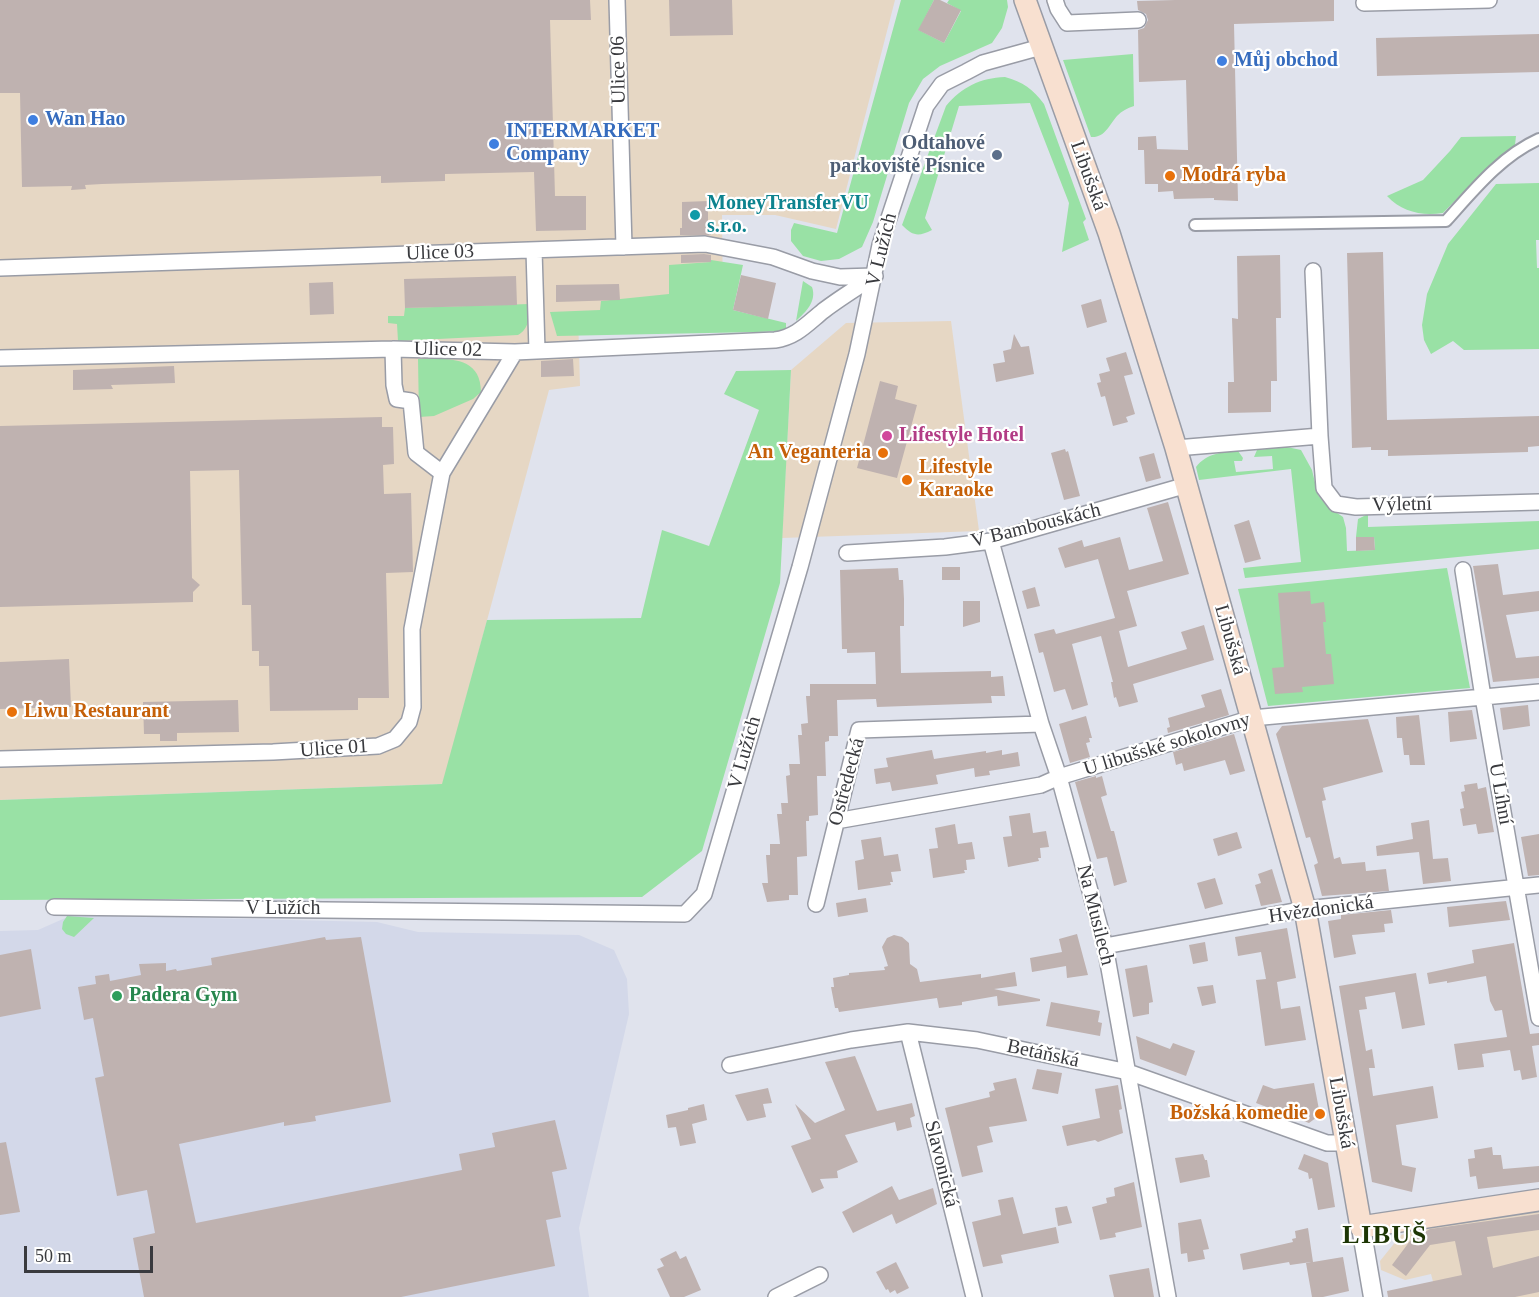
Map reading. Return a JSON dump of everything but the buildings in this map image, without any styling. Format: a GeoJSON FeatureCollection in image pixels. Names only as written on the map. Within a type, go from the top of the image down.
{"type":"FeatureCollection","features":[{"type":"Feature","properties":{"kind":"main road","name":"Libušská"},"geometry":{"type":"LineString","coordinates":[[1025,0],[1109,233],[1176,448],[1305,909],[1360,1227]]}},
{"type":"Feature","properties":{"kind":"main road"},"geometry":{"type":"LineString","coordinates":[[1360,1227],[1539,1200]]}},
{"type":"Feature","properties":{"kind":"street","name":"Ulice 06"},"geometry":{"type":"LineString","coordinates":[[617,0],[624,247]]}},
{"type":"Feature","properties":{"kind":"street"},"geometry":{"type":"LineString","coordinates":[[1055,0],[1067,22],[1138,20]]}},
{"type":"Feature","properties":{"kind":"street"},"geometry":{"type":"LineString","coordinates":[[1365,3],[1489,0]]}},
{"type":"Feature","properties":{"kind":"street","name":"V Lužích"},"geometry":{"type":"LineString","coordinates":[[54,907],[685,914],[704,894],[800,567],[857,354],[880,245],[926,106],[942,84],[983,63],[1041,47]]}},
{"type":"Feature","properties":{"kind":"street"},"geometry":{"type":"LineString","coordinates":[[1195,225],[1446,221],[1488,174],[1528,144],[1539,139]]}},
{"type":"Feature","properties":{"kind":"street","name":"Ulice 03"},"geometry":{"type":"LineString","coordinates":[[0,268],[705,244],[773,257],[812,271],[840,277],[875,276]]}},
{"type":"Feature","properties":{"kind":"street"},"geometry":{"type":"LineString","coordinates":[[534,250],[537,351]]}},
{"type":"Feature","properties":{"kind":"street","name":"Výletní"},"geometry":{"type":"LineString","coordinates":[[1313,271],[1324,488],[1336,504],[1356,507],[1539,502]]}},
{"type":"Feature","properties":{"kind":"street","name":"Ulice 02"},"geometry":{"type":"LineString","coordinates":[[0,358],[393,349],[515,352],[783,339],[798,332],[875,276]]}},
{"type":"Feature","properties":{"kind":"street"},"geometry":{"type":"LineString","coordinates":[[393,349],[394,385],[397,399],[411,401],[416,453],[442,473]]}},
{"type":"Feature","properties":{"kind":"street","name":"Ulice 01"},"geometry":{"type":"LineString","coordinates":[[0,759],[273,752],[378,746],[395,739],[409,722],[413,708],[412,629],[442,473],[515,352]]}},
{"type":"Feature","properties":{"kind":"street"},"geometry":{"type":"LineString","coordinates":[[1176,448],[1320,436]]}},
{"type":"Feature","properties":{"kind":"street","name":"V Bambouskách"},"geometry":{"type":"LineString","coordinates":[[847,553],[945,547],[991,541],[1187,485]]}},
{"type":"Feature","properties":{"kind":"street","name":"Na Musilech"},"geometry":{"type":"LineString","coordinates":[[991,541],[1105,946],[1168,1297]]}},
{"type":"Feature","properties":{"kind":"street","name":"U Líhní"},"geometry":{"type":"LineString","coordinates":[[1463,570],[1539,1018]]}},
{"type":"Feature","properties":{"kind":"street","name":"U libušské sokolovny"},"geometry":{"type":"LineString","coordinates":[[836,821],[1041,785],[1059,777],[1252,718],[1539,692]]}},
{"type":"Feature","properties":{"kind":"street","name":"Ostředecká"},"geometry":{"type":"LineString","coordinates":[[816,904],[859,730],[1041,724]]}},
{"type":"Feature","properties":{"kind":"street","name":"Hvězdonická"},"geometry":{"type":"LineString","coordinates":[[1105,946],[1305,909],[1539,885]]}},
{"type":"Feature","properties":{"kind":"street","name":"Betáňská"},"geometry":{"type":"LineString","coordinates":[[730,1065],[851,1040],[908,1032],[977,1040],[1128,1072],[1327,1143],[1347,1143]]}},
{"type":"Feature","properties":{"kind":"street","name":"Slavonická"},"geometry":{"type":"LineString","coordinates":[[908,1032],[974,1297]]}},
{"type":"Feature","properties":{"kind":"street","name":"Libušská"},"geometry":{"type":"LineString","coordinates":[[1360,1227],[1373,1297]]}},
{"type":"Feature","properties":{"kind":"street"},"geometry":{"type":"LineString","coordinates":[[776,1297],[820,1275]]}},
{"type":"Feature","properties":{"kind":"shaded area"},"geometry":{"type":"Polygon","coordinates":[[[0,0],[895,0],[836,229],[775,215],[722,215],[723,307],[578,313],[580,386],[549,390],[443,784],[0,800],[0,0]]]}},
{"type":"Feature","properties":{"kind":"shaded area"},"geometry":{"type":"Polygon","coordinates":[[[951,321],[979,531],[782,538],[791,370],[846,323],[951,321]]]}},
{"type":"Feature","properties":{"kind":"shaded area"},"geometry":{"type":"Polygon","coordinates":[[[72,915],[377,922],[418,932],[579,935],[614,950],[627,979],[629,1014],[579,1228],[589,1297],[0,1297],[0,931],[38,930],[72,915]]]}},
{"type":"Feature","properties":{"kind":"shaded area"},"geometry":{"type":"Polygon","coordinates":[[[1539,1209],[1539,1297],[1437,1297],[1431,1274],[1405,1280],[1381,1270],[1380,1261],[1401,1235],[1437,1222],[1539,1209]]]}},
{"type":"Feature","properties":{"kind":"green space"},"geometry":{"type":"Polygon","coordinates":[[[901,0],[934,0],[919,30],[944,43],[961,11],[947,3],[949,0],[1007,0],[1008,7],[1002,28],[992,43],[940,66],[923,79],[909,103],[873,222],[862,247],[839,259],[821,261],[803,256],[791,241],[791,230],[794,223],[837,233],[901,0]]]}},
{"type":"Feature","properties":{"kind":"green space"},"geometry":{"type":"Polygon","coordinates":[[[1133,54],[1134,106],[1119,114],[1103,133],[1091,137],[1063,60],[1133,54]]]}},
{"type":"Feature","properties":{"kind":"green space"},"geometry":{"type":"Polygon","coordinates":[[[1005,77],[1027,87],[1044,104],[1086,219],[1083,222],[1089,240],[1062,252],[1069,203],[1030,103],[959,106],[925,218],[932,230],[916,234],[902,225],[946,106],[972,85],[987,79],[1005,77]]]}},
{"type":"Feature","properties":{"kind":"green space"},"geometry":{"type":"Polygon","coordinates":[[[1516,136],[1515,145],[1483,172],[1443,213],[1412,212],[1399,206],[1387,196],[1423,180],[1461,137],[1516,136]]]}},
{"type":"Feature","properties":{"kind":"green space"},"geometry":{"type":"Polygon","coordinates":[[[1539,183],[1539,240],[1536,240],[1537,268],[1539,268],[1539,349],[1464,350],[1453,341],[1431,354],[1424,340],[1422,325],[1427,294],[1448,244],[1496,184],[1539,183]]]}},
{"type":"Feature","properties":{"kind":"green space"},"geometry":{"type":"Polygon","coordinates":[[[711,260],[743,265],[733,310],[786,323],[786,328],[779,331],[757,332],[557,336],[550,312],[600,310],[601,301],[669,294],[669,265],[711,262],[711,260]]]}},
{"type":"Feature","properties":{"kind":"green space"},"geometry":{"type":"Polygon","coordinates":[[[803,281],[812,287],[813,297],[807,310],[796,321],[803,281]]]}},
{"type":"Feature","properties":{"kind":"green space"},"geometry":{"type":"Polygon","coordinates":[[[529,304],[527,326],[518,335],[398,341],[397,324],[388,323],[388,316],[404,316],[405,308],[529,304]]]}},
{"type":"Feature","properties":{"kind":"green space"},"geometry":{"type":"Polygon","coordinates":[[[418,359],[449,359],[468,365],[475,371],[481,392],[473,399],[434,416],[419,417],[418,359]]]}},
{"type":"Feature","properties":{"kind":"green space"},"geometry":{"type":"Polygon","coordinates":[[[791,370],[780,583],[702,851],[642,897],[0,900],[0,800],[442,784],[487,620],[641,618],[662,530],[709,546],[759,410],[724,394],[736,371],[791,370]]]}},
{"type":"Feature","properties":{"kind":"green space"},"geometry":{"type":"Polygon","coordinates":[[[1287,447],[1301,450],[1312,470],[1318,495],[1327,506],[1343,517],[1347,551],[1375,550],[1374,537],[1356,537],[1358,519],[1368,514],[1368,527],[1539,521],[1539,549],[1245,578],[1243,568],[1301,562],[1291,469],[1199,480],[1196,467],[1210,456],[1238,451],[1243,458],[1242,461],[1234,461],[1236,472],[1273,469],[1272,456],[1254,457],[1257,450],[1287,447]]]}},
{"type":"Feature","properties":{"kind":"green space"},"geometry":{"type":"Polygon","coordinates":[[[1447,568],[1470,688],[1268,706],[1238,589],[1447,568]]]}},
{"type":"Feature","properties":{"kind":"green space"},"geometry":{"type":"Polygon","coordinates":[[[67,916],[94,918],[74,937],[66,934],[62,929],[67,916]]]}},
{"type":"Feature","properties":{"kind":"place","name":"Můj obchod"},"geometry":{"type":"Point","coordinates":[1222,61]}},
{"type":"Feature","properties":{"kind":"place","name":"Wan Hao"},"geometry":{"type":"Point","coordinates":[33,120]}},
{"type":"Feature","properties":{"kind":"place","name":"INTERMARKET Company"},"geometry":{"type":"Point","coordinates":[494,144]}},
{"type":"Feature","properties":{"kind":"place","name":"Odtahové parkoviště Písnice"},"geometry":{"type":"Point","coordinates":[997,155]}},
{"type":"Feature","properties":{"kind":"place","name":"Modrá ryba"},"geometry":{"type":"Point","coordinates":[1170,176]}},
{"type":"Feature","properties":{"kind":"place","name":"MoneyTransferVU s.r.o."},"geometry":{"type":"Point","coordinates":[695,215]}},
{"type":"Feature","properties":{"kind":"place","name":"Lifestyle Hotel"},"geometry":{"type":"Point","coordinates":[887,436]}},
{"type":"Feature","properties":{"kind":"place","name":"An Veganteria"},"geometry":{"type":"Point","coordinates":[883,453]}},
{"type":"Feature","properties":{"kind":"place","name":"Lifestyle Karaoke"},"geometry":{"type":"Point","coordinates":[907,480]}},
{"type":"Feature","properties":{"kind":"place","name":"Liwu Restaurant"},"geometry":{"type":"Point","coordinates":[12,712]}},
{"type":"Feature","properties":{"kind":"place","name":"Padera Gym"},"geometry":{"type":"Point","coordinates":[117,996]}},
{"type":"Feature","properties":{"kind":"place","name":"Božská komedie"},"geometry":{"type":"Point","coordinates":[1320,1114]}},
{"type":"Feature","properties":{"kind":"district","name":"LIBUŠ"},"geometry":{"type":"Point","coordinates":[1385,1236]}}]}
